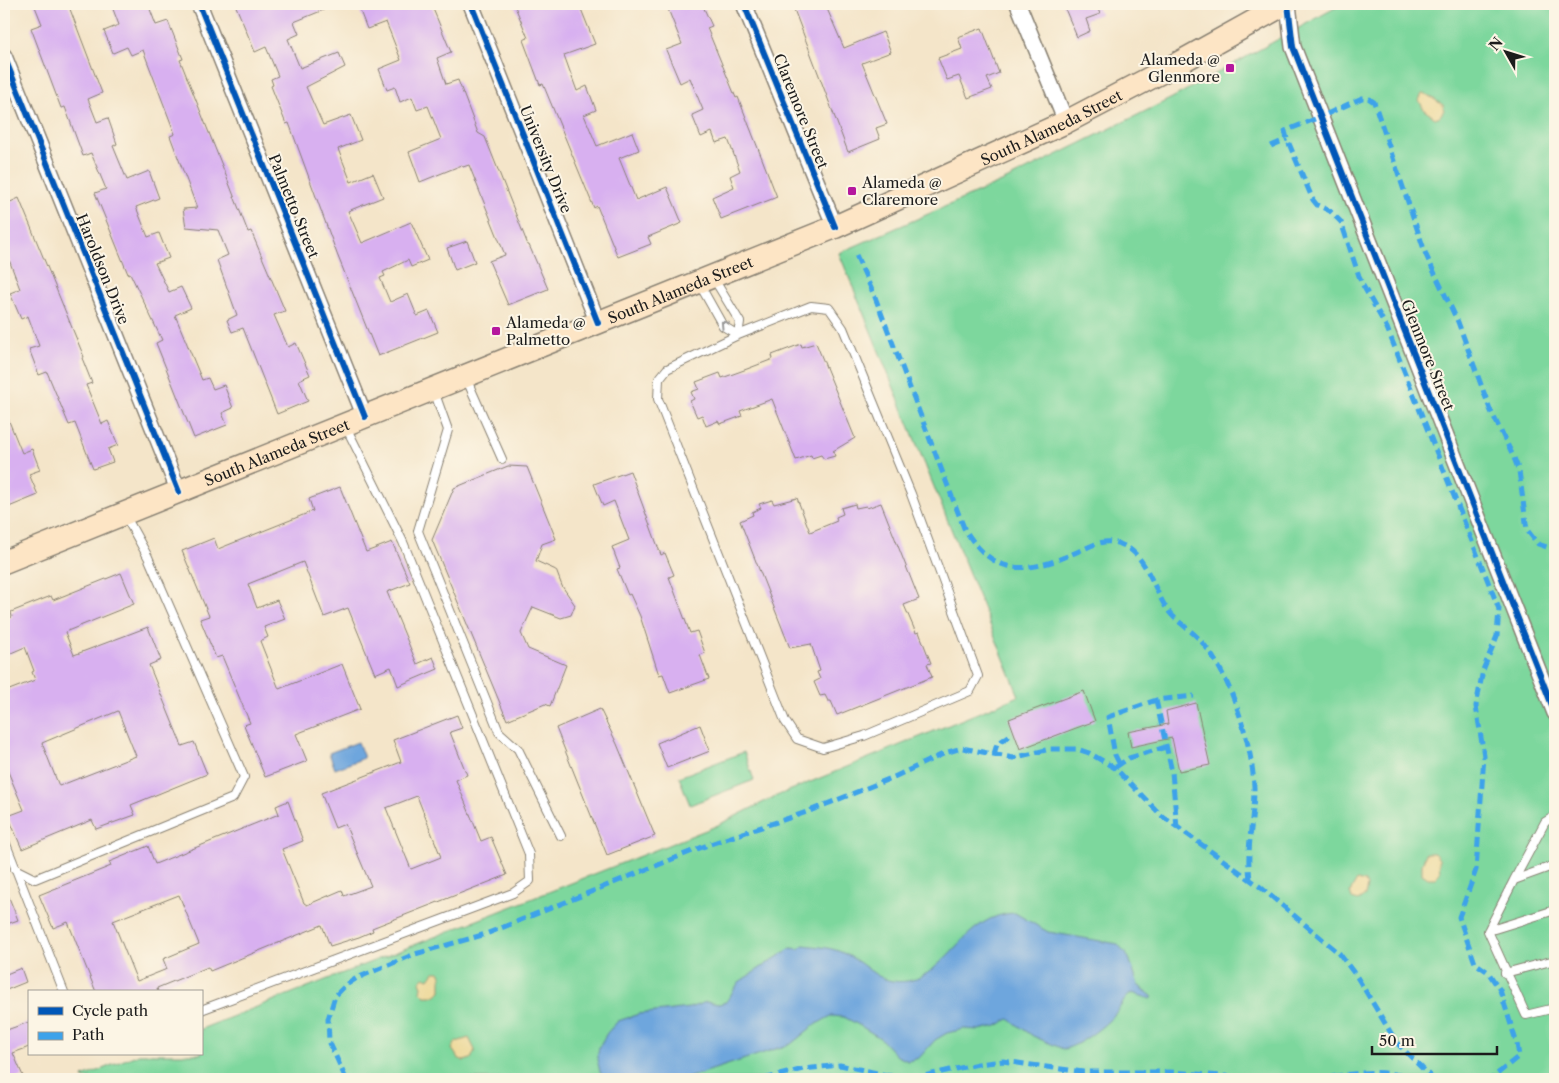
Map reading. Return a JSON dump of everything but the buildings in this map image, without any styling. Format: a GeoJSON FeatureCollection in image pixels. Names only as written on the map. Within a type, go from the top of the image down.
{"type":"FeatureCollection","features":[{"type":"Feature","properties":{"kind":"main road","name":"South Alameda Street"},"geometry":{"type":"LineString","coordinates":[[4,562],[835,227],[1066,122],[1286,4]]}},
{"type":"Feature","properties":{"kind":"street","name":"Palmetto Street"},"geometry":{"type":"LineString","coordinates":[[199,4],[355,421]]}},
{"type":"Feature","properties":{"kind":"street","name":"University Drive"},"geometry":{"type":"LineString","coordinates":[[471,4],[598,323]]}},
{"type":"Feature","properties":{"kind":"street","name":"Claremore Street"},"geometry":{"type":"LineString","coordinates":[[744,4],[835,227]]}},
{"type":"Feature","properties":{"kind":"street"},"geometry":{"type":"LineString","coordinates":[[1018,4],[1066,122]]}},
{"type":"Feature","properties":{"kind":"street","name":"Glenmore Street"},"geometry":{"type":"LineString","coordinates":[[1286,4],[1293,47],[1555,713]]}},
{"type":"Feature","properties":{"kind":"street","name":"Haroldson Drive"},"geometry":{"type":"LineString","coordinates":[[4,56],[179,492]]}},
{"type":"Feature","properties":{"kind":"lane"},"geometry":{"type":"LineString","coordinates":[[706,280],[723,326],[738,336]]}},
{"type":"Feature","properties":{"kind":"lane"},"geometry":{"type":"LineString","coordinates":[[706,280],[740,322],[738,336]]}},
{"type":"Feature","properties":{"kind":"lane"},"geometry":{"type":"LineString","coordinates":[[811,306],[829,308],[842,328],[911,494],[975,667],[978,676],[970,691],[864,736],[823,748],[796,739],[785,721],[658,399],[659,379],[667,369],[738,336],[811,306]]}},
{"type":"Feature","properties":{"kind":"lane"},"geometry":{"type":"LineString","coordinates":[[466,376],[502,460]]}},
{"type":"Feature","properties":{"kind":"lane"},"geometry":{"type":"LineString","coordinates":[[434,390],[448,430],[418,531],[499,732],[518,749],[561,836]]}},
{"type":"Feature","properties":{"kind":"lane"},"geometry":{"type":"LineString","coordinates":[[202,1010],[512,893],[530,881],[529,854],[355,421]]}},
{"type":"Feature","properties":{"kind":"lane"},"geometry":{"type":"LineString","coordinates":[[15,869],[35,879],[53,872],[234,798],[244,777],[148,557],[124,514]]}},
{"type":"Feature","properties":{"kind":"lane"},"geometry":{"type":"LineString","coordinates":[[1555,816],[1545,822],[1488,931],[1505,973],[1526,1016],[1555,1008]]}},
{"type":"Feature","properties":{"kind":"lane"},"geometry":{"type":"LineString","coordinates":[[4,840],[63,990]]}},
{"type":"Feature","properties":{"kind":"lane"},"geometry":{"type":"LineString","coordinates":[[1514,880],[1555,865]]}},
{"type":"Feature","properties":{"kind":"lane"},"geometry":{"type":"LineString","coordinates":[[1488,931],[1555,910]]}},
{"type":"Feature","properties":{"kind":"lane"},"geometry":{"type":"LineString","coordinates":[[1505,973],[1555,960]]}},
{"type":"Feature","properties":{"kind":"green space"},"geometry":{"type":"Polygon","coordinates":[[[1342,4],[1555,4],[1555,1079],[84,1079],[83,1077],[134,1056],[202,1056],[202,1029],[716,826],[774,797],[1019,696],[839,253],[1006,180],[1172,98],[1342,4]]]}},
{"type":"Feature","properties":{"kind":"green space"},"geometry":{"type":"Polygon","coordinates":[[[744,752],[754,780],[690,805],[679,777],[744,752]]]}},
{"type":"Feature","properties":{"kind":"sand"},"geometry":{"type":"Polygon","coordinates":[[[1422,94],[1426,94],[1443,105],[1444,110],[1440,116],[1435,118],[1424,110],[1419,100],[1422,94]]]}},
{"type":"Feature","properties":{"kind":"sand"},"geometry":{"type":"Polygon","coordinates":[[[1426,853],[1434,853],[1439,859],[1440,873],[1435,878],[1428,878],[1422,874],[1422,865],[1426,853]]]}},
{"type":"Feature","properties":{"kind":"sand"},"geometry":{"type":"Polygon","coordinates":[[[1357,880],[1365,882],[1367,886],[1365,896],[1358,901],[1352,899],[1350,892],[1357,880]]]}},
{"type":"Feature","properties":{"kind":"sand"},"geometry":{"type":"Polygon","coordinates":[[[434,972],[439,972],[441,975],[441,991],[434,996],[425,996],[421,992],[422,986],[420,982],[424,977],[429,979],[434,972]]]}},
{"type":"Feature","properties":{"kind":"sand"},"geometry":{"type":"Polygon","coordinates":[[[469,1038],[475,1050],[471,1059],[464,1061],[458,1058],[452,1049],[456,1042],[469,1038]]]}},
{"type":"Feature","properties":{"kind":"water"},"geometry":{"type":"Polygon","coordinates":[[[358,742],[364,758],[335,769],[329,753],[358,742]]]}},
{"type":"Feature","properties":{"kind":"water"},"geometry":{"type":"Polygon","coordinates":[[[1015,913],[1048,932],[1118,944],[1129,958],[1138,985],[1153,997],[1151,999],[1132,993],[1124,1000],[1115,1014],[1098,1030],[1076,1044],[1063,1049],[1033,1036],[1009,1019],[997,1026],[979,1030],[964,1029],[947,1033],[935,1040],[919,1058],[908,1061],[897,1056],[880,1038],[859,1025],[844,1017],[831,1016],[813,1026],[791,1044],[684,1079],[604,1079],[600,1072],[597,1059],[599,1047],[607,1033],[618,1021],[639,1014],[689,1008],[706,1002],[719,1004],[726,1002],[739,982],[791,948],[799,949],[803,945],[836,950],[882,978],[898,982],[908,981],[922,976],[934,968],[969,933],[983,923],[998,916],[1015,913]]]}},
{"type":"Feature","properties":{"kind":"marked path"},"geometry":{"type":"LineString","coordinates":[[1327,114],[1362,98],[1368,98],[1374,102],[1426,255],[1458,322],[1490,409],[1519,471],[1527,530],[1538,544],[1555,550]]}},
{"type":"Feature","properties":{"kind":"marked path"},"geometry":{"type":"LineString","coordinates":[[1315,119],[1285,131],[1287,139],[1313,200],[1317,205],[1330,211],[1341,222],[1361,282],[1387,328],[1499,609],[1497,636],[1483,670],[1476,706],[1484,756],[1476,870],[1459,917],[1475,963],[1488,972],[1500,990],[1517,1044],[1519,1056],[1491,1079]]}},
{"type":"Feature","properties":{"kind":"marked path"},"geometry":{"type":"LineString","coordinates":[[1271,146],[1287,139]]}},
{"type":"Feature","properties":{"kind":"marked path"},"geometry":{"type":"LineString","coordinates":[[856,255],[875,297],[964,528],[975,544],[987,556],[1013,567],[1042,565],[1103,542],[1123,545],[1133,551],[1140,559],[1169,612],[1204,644],[1213,658],[1237,706],[1247,740],[1253,773],[1254,800],[1249,856],[1250,879]]}},
{"type":"Feature","properties":{"kind":"marked path"},"geometry":{"type":"LineString","coordinates":[[1119,763],[1115,755],[1108,717],[1156,700],[1194,696]]}},
{"type":"Feature","properties":{"kind":"marked path"},"geometry":{"type":"LineString","coordinates":[[1156,700],[1172,772],[1177,828]]}},
{"type":"Feature","properties":{"kind":"marked path"},"geometry":{"type":"LineString","coordinates":[[994,754],[997,744],[1012,734]]}},
{"type":"Feature","properties":{"kind":"marked path"},"geometry":{"type":"LineString","coordinates":[[1116,767],[1129,758],[1166,747]]}},
{"type":"Feature","properties":{"kind":"marked path"},"geometry":{"type":"LineString","coordinates":[[346,1079],[329,1041],[328,1019],[335,996],[346,985],[357,978],[415,954],[486,934],[710,844],[807,812],[894,777],[945,753],[962,748],[1013,758],[1050,749],[1077,749],[1089,753],[1115,768],[1162,816],[1259,886],[1339,953],[1357,977],[1397,1043],[1433,1079]]}},
{"type":"Feature","properties":{"kind":"marked path"},"geometry":{"type":"LineString","coordinates":[[764,1079],[803,1069],[840,1065],[896,1077],[919,1077],[978,1064],[1003,1061],[1083,1072],[1171,1072],[1263,1079]]}},
{"type":"Feature","properties":{"kind":"marked path"},"geometry":{"type":"LineString","coordinates":[[1317,1079],[1356,1073],[1389,1074],[1417,1079]]}},
{"type":"Feature","properties":{"kind":"cycle path"},"geometry":{"type":"LineString","coordinates":[[199,4],[365,417]]}},
{"type":"Feature","properties":{"kind":"cycle path"},"geometry":{"type":"LineString","coordinates":[[471,4],[598,323]]}},
{"type":"Feature","properties":{"kind":"cycle path"},"geometry":{"type":"LineString","coordinates":[[744,4],[835,227]]}},
{"type":"Feature","properties":{"kind":"cycle path"},"geometry":{"type":"LineString","coordinates":[[1288,4],[1293,47],[1555,713]]}},
{"type":"Feature","properties":{"kind":"cycle path"},"geometry":{"type":"LineString","coordinates":[[4,56],[179,492]]}},
{"type":"Feature","properties":{"kind":"place","name":"Alameda @ Glenmore"},"geometry":{"type":"Point","coordinates":[1230,68]}},
{"type":"Feature","properties":{"kind":"place","name":"Alameda @ Claremore"},"geometry":{"type":"Point","coordinates":[852,191]}},
{"type":"Feature","properties":{"kind":"place","name":"Alameda @ Palmetto"},"geometry":{"type":"Point","coordinates":[496,331]}}]}
